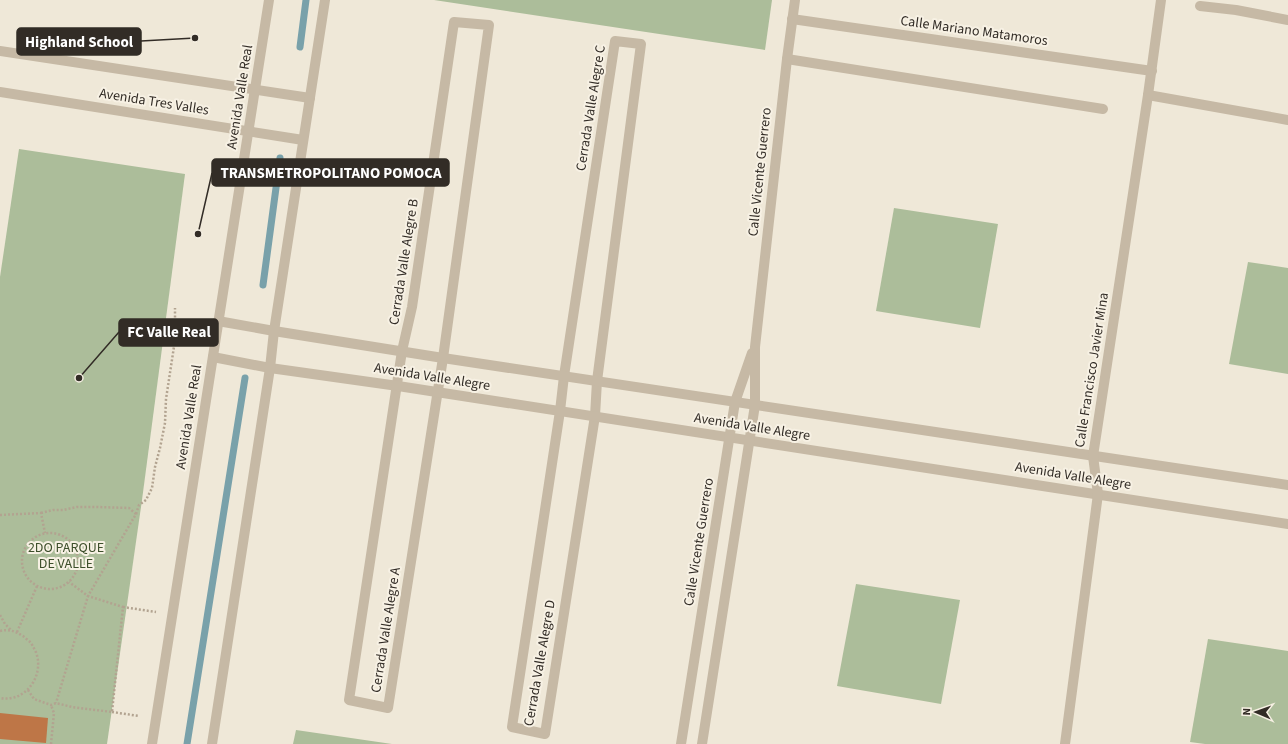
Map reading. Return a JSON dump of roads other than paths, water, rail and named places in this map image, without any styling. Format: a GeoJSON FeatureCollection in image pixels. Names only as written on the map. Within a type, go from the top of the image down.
{"type":"FeatureCollection","features":[{"type":"Feature","properties":{"kind":"street","name":"Avenida Valle Real"},"geometry":{"type":"LineString","coordinates":[[152,744],[269,0]]}},
{"type":"Feature","properties":{"kind":"street"},"geometry":{"type":"LineString","coordinates":[[212,744],[270,368],[274,332],[324,0]]}},
{"type":"Feature","properties":{"kind":"street","name":"Calle Vicente Guerrero"},"geometry":{"type":"LineString","coordinates":[[702,744],[755,405],[755,347],[795,0]]}},
{"type":"Feature","properties":{"kind":"street","name":"Calle Francisco Javier Mina"},"geometry":{"type":"LineString","coordinates":[[1065,744],[1098,494],[1093,456],[1152,71],[1161,0]]}},
{"type":"Feature","properties":{"kind":"street"},"geometry":{"type":"LineString","coordinates":[[1200,6],[1237,5],[1288,20]]}},
{"type":"Feature","properties":{"kind":"street","name":"Calle Mariano Matamoros"},"geometry":{"type":"LineString","coordinates":[[792,19],[1152,71]]}},
{"type":"Feature","properties":{"kind":"street","name":"Cerrada Valle Alegre B"},"geometry":{"type":"LineString","coordinates":[[398,386],[402,351],[412,307],[454,22],[489,25],[437,392]]}},
{"type":"Feature","properties":{"kind":"street","name":"Cerrada Valle Alegre C"},"geometry":{"type":"LineString","coordinates":[[560,411],[564,376],[616,41],[641,44],[597,381],[595,416]]}},
{"type":"Feature","properties":{"kind":"street","name":"Avenida Tres Valles"},"geometry":{"type":"LineString","coordinates":[[0,51],[255,91],[310,98]]}},
{"type":"Feature","properties":{"kind":"street"},"geometry":{"type":"LineString","coordinates":[[787,59],[1103,109]]}},
{"type":"Feature","properties":{"kind":"street","name":"Avenida Tres Valles"},"geometry":{"type":"LineString","coordinates":[[0,92],[303,140]]}},
{"type":"Feature","properties":{"kind":"street"},"geometry":{"type":"LineString","coordinates":[[1148,95],[1288,120]]}},
{"type":"Feature","properties":{"kind":"street","name":"Avenida Valle Alegre"},"geometry":{"type":"LineString","coordinates":[[218,322],[443,358],[1288,485]]}},
{"type":"Feature","properties":{"kind":"street","name":"Calle Vicente Guerrero"},"geometry":{"type":"LineString","coordinates":[[680,744],[735,402],[755,347]]}},
{"type":"Feature","properties":{"kind":"street","name":"Avenida Valle Alegre"},"geometry":{"type":"LineString","coordinates":[[213,357],[270,368],[595,416],[1288,524]]}},
{"type":"Feature","properties":{"kind":"street","name":"Cerrada Valle Alegre A"},"geometry":{"type":"LineString","coordinates":[[398,386],[350,700],[388,708],[437,392]]}},
{"type":"Feature","properties":{"kind":"street","name":"Cerrada Valle Alegre D"},"geometry":{"type":"LineString","coordinates":[[560,411],[512,727],[545,734],[595,416]]}},
{"type":"Feature","properties":{"kind":"waterway"},"geometry":{"type":"LineString","coordinates":[[300,47],[306,0]]}},
{"type":"Feature","properties":{"kind":"waterway"},"geometry":{"type":"LineString","coordinates":[[263,285],[280,158]]}},
{"type":"Feature","properties":{"kind":"waterway"},"geometry":{"type":"LineString","coordinates":[[187,744],[245,378]]}},
{"type":"Feature","properties":{"kind":"place","name":"Highland School"},"geometry":{"type":"Point","coordinates":[195,38]}},
{"type":"Feature","properties":{"kind":"place","name":"TRANSMETROPOLITANO POMOCA"},"geometry":{"type":"Point","coordinates":[198,234]}},
{"type":"Feature","properties":{"kind":"place","name":"FC Valle Real"},"geometry":{"type":"Point","coordinates":[79,378]}},
{"type":"Feature","properties":{"kind":"park label","name":"2DO PARQUE DE VALLE"},"geometry":{"type":"Point","coordinates":[66,556]}}]}
